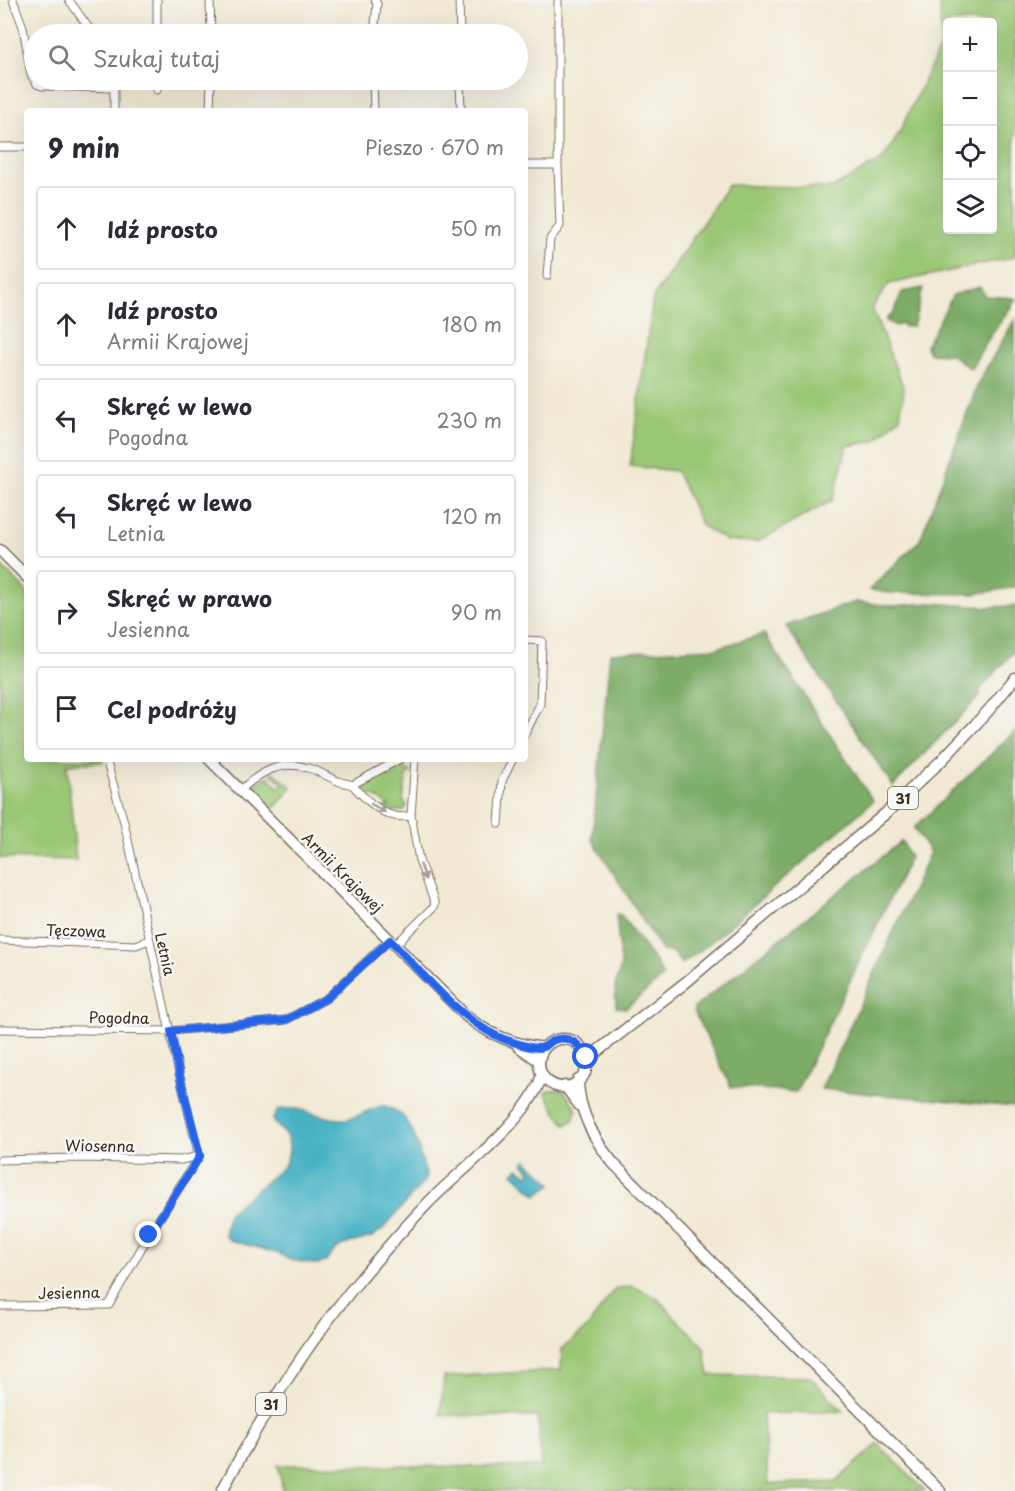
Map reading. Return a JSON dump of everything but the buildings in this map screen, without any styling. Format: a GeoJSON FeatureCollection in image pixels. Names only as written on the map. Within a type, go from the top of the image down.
{"type":"FeatureCollection","features":[{"type":"Feature","properties":{"kind":"main road"},"geometry":{"type":"LineString","coordinates":[[0,550],[24,574]]}},
{"type":"Feature","properties":{"kind":"main road","name":"31"},"geometry":{"type":"LineString","coordinates":[[586,1060],[702,969],[886,813],[950,752],[1015,678]]}},
{"type":"Feature","properties":{"kind":"main road","name":"Armii Krajowej"},"geometry":{"type":"LineString","coordinates":[[212,762],[473,1023],[516,1044],[545,1047]]}},
{"type":"Feature","properties":{"kind":"main road","name":"31"},"geometry":{"type":"LineString","coordinates":[[545,1047],[555,1040],[562,1039],[570,1040],[580,1046],[612,1040]]}},
{"type":"Feature","properties":{"kind":"main road","name":"Armii Krajowej"},"geometry":{"type":"LineString","coordinates":[[516,1044],[539,1061]]}},
{"type":"Feature","properties":{"kind":"main road"},"geometry":{"type":"LineString","coordinates":[[580,1046],[586,1060],[585,1071],[578,1080],[582,1108],[608,1157],[940,1491]]}},
{"type":"Feature","properties":{"kind":"main road"},"geometry":{"type":"LineString","coordinates":[[545,1047],[539,1061],[542,1074],[559,1085],[582,1108]]}},
{"type":"Feature","properties":{"kind":"main road","name":"31"},"geometry":{"type":"LineString","coordinates":[[531,1100],[542,1074]]}},
{"type":"Feature","properties":{"kind":"main road","name":"31"},"geometry":{"type":"LineString","coordinates":[[222,1491],[264,1414],[339,1306],[426,1204],[499,1135],[531,1100],[559,1085],[578,1080]]}},
{"type":"Feature","properties":{"kind":"street"},"geometry":{"type":"LineString","coordinates":[[14,0],[24,33]]}},
{"type":"Feature","properties":{"kind":"street"},"geometry":{"type":"LineString","coordinates":[[69,0],[86,24]]}},
{"type":"Feature","properties":{"kind":"street"},"geometry":{"type":"LineString","coordinates":[[157,0],[157,24]]}},
{"type":"Feature","properties":{"kind":"street"},"geometry":{"type":"LineString","coordinates":[[210,0],[211,24]]}},
{"type":"Feature","properties":{"kind":"street"},"geometry":{"type":"LineString","coordinates":[[375,0],[377,4],[375,24]]}},
{"type":"Feature","properties":{"kind":"street"},"geometry":{"type":"LineString","coordinates":[[459,0],[460,24]]}},
{"type":"Feature","properties":{"kind":"street"},"geometry":{"type":"LineString","coordinates":[[547,276],[550,239],[560,226],[558,0]]}},
{"type":"Feature","properties":{"kind":"street"},"geometry":{"type":"LineString","coordinates":[[114,90],[114,108]]}},
{"type":"Feature","properties":{"kind":"street"},"geometry":{"type":"LineString","coordinates":[[210,108],[211,90]]}},
{"type":"Feature","properties":{"kind":"street"},"geometry":{"type":"LineString","coordinates":[[373,90],[374,108]]}},
{"type":"Feature","properties":{"kind":"street"},"geometry":{"type":"LineString","coordinates":[[460,90],[461,108]]}},
{"type":"Feature","properties":{"kind":"street"},"geometry":{"type":"LineString","coordinates":[[0,147],[24,147]]}},
{"type":"Feature","properties":{"kind":"street"},"geometry":{"type":"LineString","coordinates":[[528,165],[558,165]]}},
{"type":"Feature","properties":{"kind":"street"},"geometry":{"type":"LineString","coordinates":[[528,640],[542,641],[540,704],[528,728]]}},
{"type":"Feature","properties":{"kind":"street","name":"Letnia"},"geometry":{"type":"LineString","coordinates":[[107,762],[124,822],[181,1084],[200,1156]]}},
{"type":"Feature","properties":{"kind":"street"},"geometry":{"type":"LineString","coordinates":[[352,785],[394,762]]}},
{"type":"Feature","properties":{"kind":"street"},"geometry":{"type":"LineString","coordinates":[[241,790],[267,771],[290,765],[310,768],[340,783],[352,785],[372,805],[403,818],[411,815],[415,762]]}},
{"type":"Feature","properties":{"kind":"street"},"geometry":{"type":"LineString","coordinates":[[499,824],[502,781],[512,762]]}},
{"type":"Feature","properties":{"kind":"street","name":"Pogodna"},"geometry":{"type":"LineString","coordinates":[[0,1029],[171,1031],[286,1020],[327,998],[434,908],[435,904],[419,860],[411,815]]}},
{"type":"Feature","properties":{"kind":"street","name":"Tęczowa"},"geometry":{"type":"LineString","coordinates":[[0,940],[136,945],[149,940]]}},
{"type":"Feature","properties":{"kind":"street","name":"Wiosenna"},"geometry":{"type":"LineString","coordinates":[[0,1160],[76,1158],[181,1160],[200,1156]]}},
{"type":"Feature","properties":{"kind":"street","name":"Jesienna"},"geometry":{"type":"LineString","coordinates":[[0,1306],[109,1305],[149,1235],[200,1156]]}},
{"type":"Feature","properties":{"kind":"green space"},"geometry":{"type":"Polygon","coordinates":[[[940,0],[1015,0],[1015,257],[889,284],[872,308],[904,389],[900,417],[875,441],[847,446],[833,500],[757,542],[727,541],[702,526],[676,471],[630,466],[653,298],[728,185],[833,188],[883,159],[897,137],[941,45],[940,0]]]}},
{"type":"Feature","properties":{"kind":"green space"},"geometry":{"type":"Polygon","coordinates":[[[980,287],[985,296],[1015,298],[1015,301],[985,344],[971,369],[950,354],[929,353],[927,344],[953,295],[980,287]]]}},
{"type":"Feature","properties":{"kind":"green space"},"geometry":{"type":"Polygon","coordinates":[[[923,288],[913,326],[904,327],[902,323],[896,326],[886,321],[893,314],[902,292],[923,288]]]}},
{"type":"Feature","properties":{"kind":"green space"},"geometry":{"type":"Polygon","coordinates":[[[1015,319],[1015,587],[974,594],[891,593],[869,590],[920,540],[979,381],[1015,319]]]}},
{"type":"Feature","properties":{"kind":"green space"},"geometry":{"type":"Polygon","coordinates":[[[0,565],[24,589],[24,762],[103,762],[67,764],[76,860],[0,858],[0,565]]]}},
{"type":"Feature","properties":{"kind":"green space"},"geometry":{"type":"Polygon","coordinates":[[[855,602],[892,606],[931,603],[986,607],[1015,606],[1015,650],[979,691],[981,695],[893,786],[786,626],[855,602]]]}},
{"type":"Feature","properties":{"kind":"green space"},"geometry":{"type":"Polygon","coordinates":[[[764,634],[873,801],[710,943],[682,964],[672,952],[662,951],[592,839],[610,653],[717,648],[764,634]]]}},
{"type":"Feature","properties":{"kind":"green space"},"geometry":{"type":"Polygon","coordinates":[[[1015,731],[1015,1107],[821,1089],[930,852],[914,828],[1015,731]]]}},
{"type":"Feature","properties":{"kind":"green space"},"geometry":{"type":"Polygon","coordinates":[[[398,764],[411,772],[407,773],[403,801],[407,805],[404,811],[393,813],[384,808],[389,806],[364,792],[367,782],[398,764]]]}},
{"type":"Feature","properties":{"kind":"green space"},"geometry":{"type":"Polygon","coordinates":[[[274,772],[292,787],[272,811],[278,817],[276,818],[250,790],[252,786],[268,776],[279,788],[283,784],[271,773],[274,772]]]}},
{"type":"Feature","properties":{"kind":"green space"},"geometry":{"type":"Polygon","coordinates":[[[902,841],[910,857],[796,1092],[731,1087],[694,1008],[902,841]]]}},
{"type":"Feature","properties":{"kind":"green space"},"geometry":{"type":"Polygon","coordinates":[[[616,914],[621,915],[658,966],[663,977],[626,1008],[616,1007],[615,986],[621,966],[616,914]]]}},
{"type":"Feature","properties":{"kind":"green space"},"geometry":{"type":"Polygon","coordinates":[[[556,1089],[564,1091],[577,1109],[573,1120],[566,1125],[545,1092],[556,1089]]]}},
{"type":"Feature","properties":{"kind":"green space"},"geometry":{"type":"Polygon","coordinates":[[[632,1286],[656,1297],[704,1347],[709,1375],[810,1377],[843,1411],[763,1414],[768,1484],[835,1482],[878,1444],[925,1491],[283,1491],[278,1465],[541,1467],[538,1417],[440,1415],[444,1377],[561,1370],[562,1349],[587,1328],[615,1289],[632,1286]]]}},
{"type":"Feature","properties":{"kind":"water"},"geometry":{"type":"Polygon","coordinates":[[[384,1106],[395,1110],[409,1125],[427,1178],[383,1229],[372,1237],[343,1245],[336,1249],[326,1261],[318,1265],[292,1260],[277,1253],[229,1240],[225,1235],[228,1214],[283,1167],[287,1159],[289,1146],[287,1138],[273,1119],[278,1110],[304,1110],[335,1119],[344,1119],[384,1106]]]}},
{"type":"Feature","properties":{"kind":"water"},"geometry":{"type":"Polygon","coordinates":[[[526,1160],[552,1184],[536,1195],[513,1173],[518,1168],[528,1175],[531,1173],[524,1164],[526,1160]]]}},
{"type":"Feature","properties":{"kind":"route"},"geometry":{"type":"LineString","coordinates":[[149,1235],[200,1156],[171,1031],[286,1020],[327,998],[390,940],[480,1028],[516,1044],[536,1047],[545,1047],[559,1039],[570,1040],[580,1046],[586,1057]]}}]}
